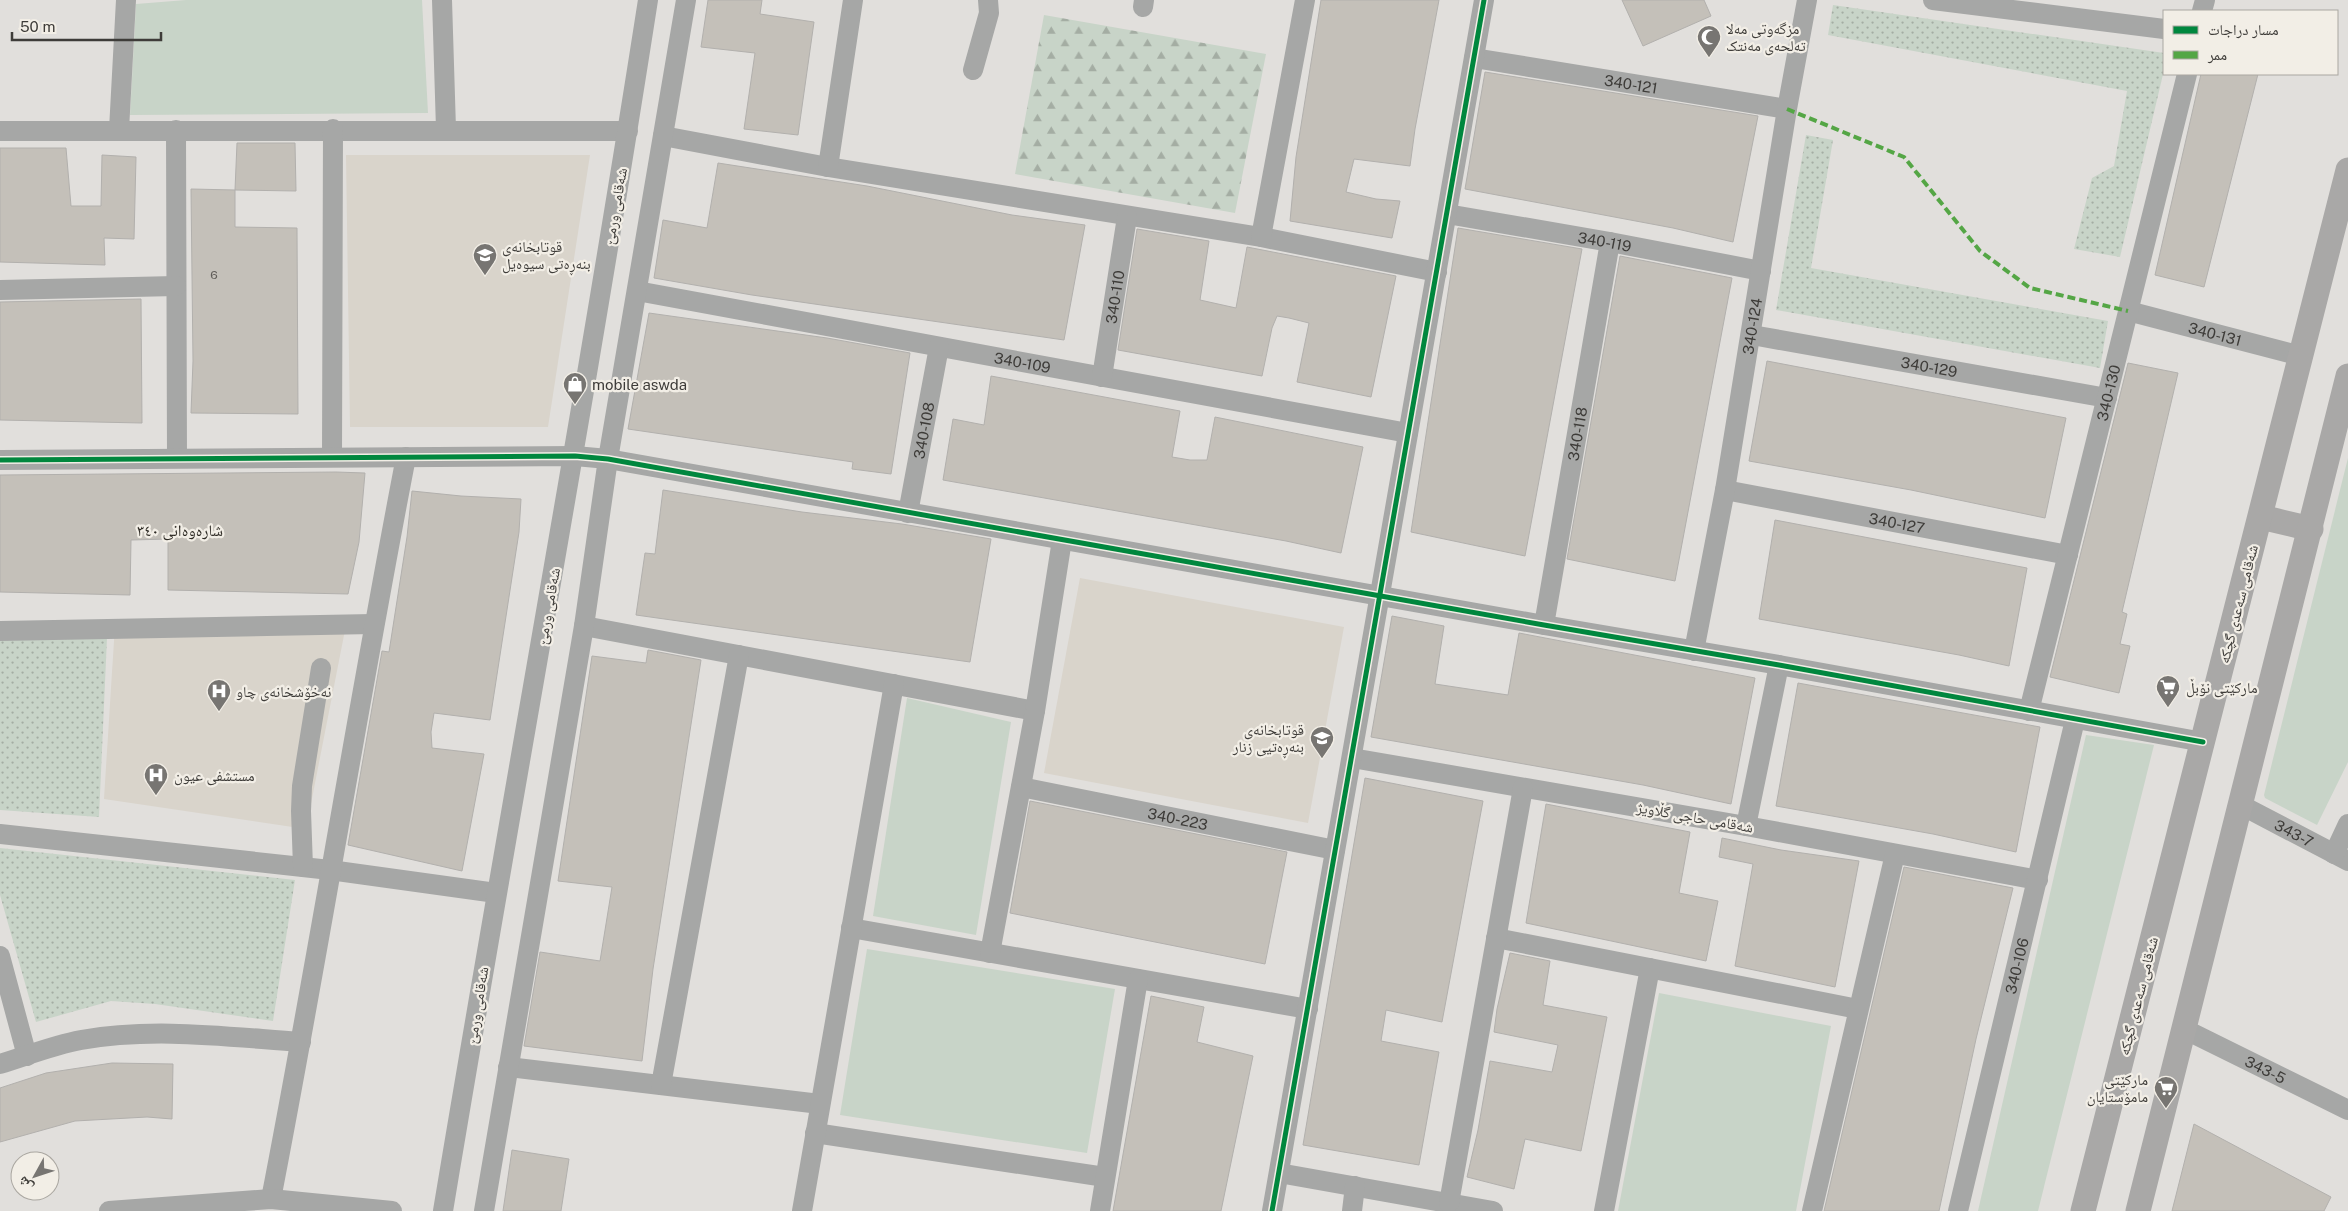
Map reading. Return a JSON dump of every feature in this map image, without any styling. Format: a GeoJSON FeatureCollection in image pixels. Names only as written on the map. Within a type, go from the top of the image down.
{"type":"FeatureCollection","features":[{"type":"Feature","properties":{"kind":"main road","name":"شەقامی سەعدی گچکە"},"geometry":{"type":"LineString","coordinates":[[2083,1211],[2348,170]]}},
{"type":"Feature","properties":{"kind":"main road"},"geometry":{"type":"LineString","coordinates":[[2138,1211],[2311,530],[2348,376]]}},
{"type":"Feature","properties":{"kind":"main road"},"geometry":{"type":"LineString","coordinates":[[2260,516],[2311,530]]}},
{"type":"Feature","properties":{"kind":"street"},"geometry":{"type":"LineString","coordinates":[[119,130],[126,0]]}},
{"type":"Feature","properties":{"kind":"street"},"geometry":{"type":"LineString","coordinates":[[442,0],[446,129]]}},
{"type":"Feature","properties":{"kind":"street","name":"شەقامی ورمێ"},"geometry":{"type":"LineString","coordinates":[[442,1211],[496,893],[575,456],[648,0]]}},
{"type":"Feature","properties":{"kind":"street"},"geometry":{"type":"LineString","coordinates":[[484,1211],[584,626],[608,459],[686,0]]}},
{"type":"Feature","properties":{"kind":"street"},"geometry":{"type":"LineString","coordinates":[[828,167],[853,0]]}},
{"type":"Feature","properties":{"kind":"street"},"geometry":{"type":"LineString","coordinates":[[973,70],[989,13],[988,0]]}},
{"type":"Feature","properties":{"kind":"street"},"geometry":{"type":"LineString","coordinates":[[1261,237],[1305,0]]}},
{"type":"Feature","properties":{"kind":"street"},"geometry":{"type":"LineString","coordinates":[[1272,1211],[1484,0]]}},
{"type":"Feature","properties":{"kind":"street","name":"340-124"},"geometry":{"type":"LineString","coordinates":[[1694,651],[1752,335],[1787,109],[1807,0]]}},
{"type":"Feature","properties":{"kind":"street"},"geometry":{"type":"LineString","coordinates":[[1933,0],[2163,28]]}},
{"type":"Feature","properties":{"kind":"street","name":"340-121"},"geometry":{"type":"LineString","coordinates":[[1474,58],[1787,109]]}},
{"type":"Feature","properties":{"kind":"street","name":"340-130"},"geometry":{"type":"LineString","coordinates":[[2029,712],[2187,75]]}},
{"type":"Feature","properties":{"kind":"street"},"geometry":{"type":"LineString","coordinates":[[332,457],[333,129]]}},
{"type":"Feature","properties":{"kind":"street"},"geometry":{"type":"LineString","coordinates":[[176,130],[177,458]]}},
{"type":"Feature","properties":{"kind":"street"},"geometry":{"type":"LineString","coordinates":[[0,131],[628,130]]}},
{"type":"Feature","properties":{"kind":"street"},"geometry":{"type":"LineString","coordinates":[[663,136],[828,167],[1126,217],[1261,237],[1437,272]]}},
{"type":"Feature","properties":{"kind":"street","name":"340-119"},"geometry":{"type":"LineString","coordinates":[[1447,214],[1610,242],[1761,271]]}},
{"type":"Feature","properties":{"kind":"street","name":"340-110"},"geometry":{"type":"LineString","coordinates":[[1102,377],[1126,217]]}},
{"type":"Feature","properties":{"kind":"street","name":"340-118"},"geometry":{"type":"LineString","coordinates":[[1544,625],[1610,242]]}},
{"type":"Feature","properties":{"kind":"street"},"geometry":{"type":"LineString","coordinates":[[0,290],[176,286]]}},
{"type":"Feature","properties":{"kind":"street","name":"340-109"},"geometry":{"type":"LineString","coordinates":[[637,291],[1408,433]]}},
{"type":"Feature","properties":{"kind":"street","name":"340-131"},"geometry":{"type":"LineString","coordinates":[[2128,312],[2301,356]]}},
{"type":"Feature","properties":{"kind":"street","name":"340-129"},"geometry":{"type":"LineString","coordinates":[[1752,335],[2106,398]]}},
{"type":"Feature","properties":{"kind":"street","name":"340-108"},"geometry":{"type":"LineString","coordinates":[[908,513],[939,347]]}},
{"type":"Feature","properties":{"kind":"street"},"geometry":{"type":"LineString","coordinates":[[271,1199],[301,1042],[373,624],[406,456]]}},
{"type":"Feature","properties":{"kind":"street"},"geometry":{"type":"LineString","coordinates":[[0,460],[406,456],[575,456],[608,459],[1779,665],[2029,712],[2203,742]]}},
{"type":"Feature","properties":{"kind":"street","name":"340-127"},"geometry":{"type":"LineString","coordinates":[[1725,490],[2068,555]]}},
{"type":"Feature","properties":{"kind":"street"},"geometry":{"type":"LineString","coordinates":[[990,953],[1035,711],[1062,540]]}},
{"type":"Feature","properties":{"kind":"street"},"geometry":{"type":"LineString","coordinates":[[0,630],[373,624]]}},
{"type":"Feature","properties":{"kind":"street"},"geometry":{"type":"LineString","coordinates":[[584,626],[1035,711]]}},
{"type":"Feature","properties":{"kind":"street"},"geometry":{"type":"LineString","coordinates":[[661,1085],[739,655]]}},
{"type":"Feature","properties":{"kind":"street"},"geometry":{"type":"LineString","coordinates":[[1746,826],[1779,665]]}},
{"type":"Feature","properties":{"kind":"street"},"geometry":{"type":"LineString","coordinates":[[303,867],[300,811],[302,786],[321,668]]}},
{"type":"Feature","properties":{"kind":"street"},"geometry":{"type":"LineString","coordinates":[[802,1211],[894,684]]}},
{"type":"Feature","properties":{"kind":"street","name":"340-106"},"geometry":{"type":"LineString","coordinates":[[1958,1211],[2075,720]]}},
{"type":"Feature","properties":{"kind":"street","name":"شەقامی حاجی گڵاویژ"},"geometry":{"type":"LineString","coordinates":[[1352,758],[1746,826],[2038,880]]}},
{"type":"Feature","properties":{"kind":"street","name":"340-223"},"geometry":{"type":"LineString","coordinates":[[1020,788],[1336,850]]}},
{"type":"Feature","properties":{"kind":"street"},"geometry":{"type":"LineString","coordinates":[[1449,1203],[1522,788]]}},
{"type":"Feature","properties":{"kind":"street","name":"343-7"},"geometry":{"type":"LineString","coordinates":[[2241,805],[2341,857]]}},
{"type":"Feature","properties":{"kind":"street"},"geometry":{"type":"LineString","coordinates":[[2341,857],[2348,824]]}},
{"type":"Feature","properties":{"kind":"street"},"geometry":{"type":"LineString","coordinates":[[0,834],[330,870],[496,893]]}},
{"type":"Feature","properties":{"kind":"street"},"geometry":{"type":"LineString","coordinates":[[1812,1211],[1895,854]]}},
{"type":"Feature","properties":{"kind":"street"},"geometry":{"type":"LineString","coordinates":[[851,928],[1308,1009]]}},
{"type":"Feature","properties":{"kind":"street"},"geometry":{"type":"LineString","coordinates":[[1496,938],[1858,1009]]}},
{"type":"Feature","properties":{"kind":"street"},"geometry":{"type":"LineString","coordinates":[[0,956],[27,1056]]}},
{"type":"Feature","properties":{"kind":"street"},"geometry":{"type":"LineString","coordinates":[[1604,1211],[1650,968]]}},
{"type":"Feature","properties":{"kind":"street"},"geometry":{"type":"LineString","coordinates":[[1100,1211],[1138,979]]}},
{"type":"Feature","properties":{"kind":"street","name":"343-5"},"geometry":{"type":"LineString","coordinates":[[2184,1029],[2348,1110]]}},
{"type":"Feature","properties":{"kind":"street"},"geometry":{"type":"LineString","coordinates":[[0,1064],[79,1040],[131,1033],[174,1033],[301,1042]]}},
{"type":"Feature","properties":{"kind":"street"},"geometry":{"type":"LineString","coordinates":[[508,1067],[820,1104]]}},
{"type":"Feature","properties":{"kind":"street"},"geometry":{"type":"LineString","coordinates":[[815,1133],[1105,1177]]}},
{"type":"Feature","properties":{"kind":"street"},"geometry":{"type":"LineString","coordinates":[[1279,1172],[1493,1211]]}},
{"type":"Feature","properties":{"kind":"street"},"geometry":{"type":"LineString","coordinates":[[1352,1211],[1355,1186]]}},
{"type":"Feature","properties":{"kind":"street"},"geometry":{"type":"LineString","coordinates":[[109,1211],[271,1199],[392,1211]]}},
{"type":"Feature","properties":{"kind":"shaded area"},"geometry":{"type":"Polygon","coordinates":[[[346,155],[590,155],[548,427],[350,427],[346,155]]]}},
{"type":"Feature","properties":{"kind":"shaded area"},"geometry":{"type":"Polygon","coordinates":[[[1080,578],[1344,627],[1308,823],[1044,773],[1080,578]]]}},
{"type":"Feature","properties":{"kind":"shaded area","name":"نەخۆشخانەی چاو"},"geometry":{"type":"Polygon","coordinates":[[[115,625],[346,625],[306,829],[104,799],[115,625]]]}},
{"type":"Feature","properties":{"kind":"green space"},"geometry":{"type":"Polygon","coordinates":[[[186,0],[422,0],[428,113],[130,115],[136,4],[186,0]]]}},
{"type":"Feature","properties":{"kind":"green space"},"geometry":{"type":"Polygon","coordinates":[[[1833,5],[2163,53],[2163,74],[2120,257],[2074,249],[2092,178],[2114,166],[2127,91],[1828,35],[1833,5]]]}},
{"type":"Feature","properties":{"kind":"green space"},"geometry":{"type":"Polygon","coordinates":[[[1044,15],[1266,54],[1235,213],[1015,174],[1044,15]]]}},
{"type":"Feature","properties":{"kind":"green space"},"geometry":{"type":"Polygon","coordinates":[[[1806,135],[1833,140],[1811,268],[2108,321],[2100,368],[1776,310],[1806,135]]]}},
{"type":"Feature","properties":{"kind":"green space"},"geometry":{"type":"Polygon","coordinates":[[[2348,458],[2348,762],[2317,825],[2265,798],[2264,795],[2348,458]]]}},
{"type":"Feature","properties":{"kind":"green space"},"geometry":{"type":"Polygon","coordinates":[[[107,638],[99,817],[0,810],[0,640],[107,638]]]}},
{"type":"Feature","properties":{"kind":"green space"},"geometry":{"type":"Polygon","coordinates":[[[907,698],[1011,722],[976,935],[873,916],[907,698]]]}},
{"type":"Feature","properties":{"kind":"green space"},"geometry":{"type":"Polygon","coordinates":[[[2086,735],[2154,745],[2038,1211],[1978,1211],[2086,735]]]}},
{"type":"Feature","properties":{"kind":"green space"},"geometry":{"type":"Polygon","coordinates":[[[0,848],[295,880],[273,1021],[155,1004],[111,1001],[36,1022],[0,895],[0,848]]]}},
{"type":"Feature","properties":{"kind":"green space"},"geometry":{"type":"Polygon","coordinates":[[[867,949],[1115,989],[1087,1153],[840,1115],[867,949]]]}},
{"type":"Feature","properties":{"kind":"green space"},"geometry":{"type":"Polygon","coordinates":[[[1659,993],[1831,1026],[1796,1211],[1618,1211],[1659,993]]]}},
{"type":"Feature","properties":{"kind":"building"},"geometry":{"type":"Polygon","coordinates":[[[708,0],[762,0],[760,14],[814,22],[798,135],[744,129],[755,53],[701,47],[708,0]]]}},
{"type":"Feature","properties":{"kind":"building"},"geometry":{"type":"Polygon","coordinates":[[[1321,0],[1439,0],[1410,166],[1354,159],[1346,192],[1376,199],[1400,201],[1392,238],[1290,221],[1296,157],[1321,0]]]}},
{"type":"Feature","properties":{"kind":"building"},"geometry":{"type":"Polygon","coordinates":[[[1622,0],[1704,0],[1711,16],[1643,46],[1622,0]]]}},
{"type":"Feature","properties":{"kind":"building"},"geometry":{"type":"Polygon","coordinates":[[[1485,72],[1758,116],[1733,242],[1673,228],[1465,189],[1485,72]]]}},
{"type":"Feature","properties":{"kind":"building"},"geometry":{"type":"Polygon","coordinates":[[[2201,75],[2258,75],[2204,287],[2155,275],[2201,75]]]}},
{"type":"Feature","properties":{"kind":"building"},"geometry":{"type":"Polygon","coordinates":[[[237,143],[295,143],[296,191],[235,190],[237,143]]]}},
{"type":"Feature","properties":{"kind":"building"},"geometry":{"type":"Polygon","coordinates":[[[0,148],[66,148],[71,206],[101,206],[102,155],[136,157],[134,239],[104,238],[105,265],[0,262],[0,148]]]}},
{"type":"Feature","properties":{"kind":"building"},"geometry":{"type":"Polygon","coordinates":[[[718,163],[867,186],[1012,215],[1085,225],[1064,340],[752,295],[654,278],[663,220],[707,228],[718,163]]]}},
{"type":"Feature","properties":{"kind":"building"},"geometry":{"type":"Polygon","coordinates":[[[191,189],[235,190],[235,227],[297,228],[298,414],[191,413],[193,361],[191,189]]]}},
{"type":"Feature","properties":{"kind":"building"},"geometry":{"type":"Polygon","coordinates":[[[1458,228],[1582,249],[1525,556],[1411,532],[1458,228]]]}},
{"type":"Feature","properties":{"kind":"building"},"geometry":{"type":"Polygon","coordinates":[[[1137,229],[1209,241],[1200,300],[1236,308],[1247,247],[1396,276],[1371,397],[1297,382],[1309,323],[1289,318],[1277,316],[1272,328],[1262,376],[1118,350],[1137,229]]]}},
{"type":"Feature","properties":{"kind":"building"},"geometry":{"type":"Polygon","coordinates":[[[1620,256],[1732,278],[1675,581],[1567,559],[1620,256]]]}},
{"type":"Feature","properties":{"kind":"building"},"geometry":{"type":"Polygon","coordinates":[[[141,299],[142,423],[0,420],[0,302],[141,299]]]}},
{"type":"Feature","properties":{"kind":"building"},"geometry":{"type":"Polygon","coordinates":[[[649,313],[827,338],[910,353],[891,474],[852,469],[853,462],[628,429],[649,313]]]}},
{"type":"Feature","properties":{"kind":"building"},"geometry":{"type":"Polygon","coordinates":[[[1767,361],[2066,418],[2045,518],[1911,490],[1749,461],[1767,361]]]}},
{"type":"Feature","properties":{"kind":"building"},"geometry":{"type":"Polygon","coordinates":[[[2128,363],[2178,373],[2122,612],[2127,614],[2120,644],[2130,646],[2119,693],[2050,677],[2128,363]]]}},
{"type":"Feature","properties":{"kind":"building"},"geometry":{"type":"Polygon","coordinates":[[[991,376],[1180,411],[1172,457],[1207,460],[1215,417],[1363,447],[1341,553],[1286,541],[943,480],[953,419],[984,425],[991,376]]]}},
{"type":"Feature","properties":{"kind":"building"},"geometry":{"type":"Polygon","coordinates":[[[365,473],[359,542],[348,594],[168,590],[168,539],[131,540],[130,595],[0,592],[0,475],[365,473]]]}},
{"type":"Feature","properties":{"kind":"building"},"geometry":{"type":"Polygon","coordinates":[[[663,490],[802,512],[902,524],[991,539],[970,662],[636,615],[645,553],[655,554],[663,490]]]}},
{"type":"Feature","properties":{"kind":"building"},"geometry":{"type":"Polygon","coordinates":[[[412,491],[521,499],[519,532],[490,720],[434,713],[431,732],[432,748],[484,754],[462,871],[348,845],[382,651],[389,652],[407,537],[412,491]]]}},
{"type":"Feature","properties":{"kind":"building"},"geometry":{"type":"Polygon","coordinates":[[[1775,520],[2027,568],[2009,666],[1959,655],[1759,619],[1775,520]]]}},
{"type":"Feature","properties":{"kind":"building"},"geometry":{"type":"Polygon","coordinates":[[[1392,616],[1444,626],[1435,684],[1508,695],[1519,633],[1755,678],[1731,804],[1643,785],[1371,737],[1392,616]]]}},
{"type":"Feature","properties":{"kind":"building"},"geometry":{"type":"Polygon","coordinates":[[[648,650],[701,660],[653,969],[642,1061],[524,1046],[540,952],[600,961],[612,887],[558,881],[592,656],[646,663],[648,650]]]}},
{"type":"Feature","properties":{"kind":"building"},"geometry":{"type":"Polygon","coordinates":[[[1798,683],[2040,727],[2016,852],[1933,834],[1776,806],[1798,683]]]}},
{"type":"Feature","properties":{"kind":"building"},"geometry":{"type":"Polygon","coordinates":[[[1365,778],[1483,801],[1442,1022],[1386,1010],[1381,1041],[1439,1052],[1419,1165],[1303,1145],[1365,778]]]}},
{"type":"Feature","properties":{"kind":"building"},"geometry":{"type":"Polygon","coordinates":[[[1030,801],[1287,852],[1265,964],[1010,913],[1030,801]]]}},
{"type":"Feature","properties":{"kind":"building"},"geometry":{"type":"Polygon","coordinates":[[[1546,804],[1690,832],[1679,893],[1718,901],[1706,961],[1526,923],[1546,804]]]}},
{"type":"Feature","properties":{"kind":"building"},"geometry":{"type":"Polygon","coordinates":[[[1722,838],[1781,850],[1859,861],[1835,987],[1735,966],[1753,864],[1719,857],[1722,838]]]}},
{"type":"Feature","properties":{"kind":"building"},"geometry":{"type":"Polygon","coordinates":[[[1904,867],[2013,888],[1976,1039],[1939,1211],[1824,1211],[1904,867]]]}},
{"type":"Feature","properties":{"kind":"building"},"geometry":{"type":"Polygon","coordinates":[[[1510,953],[1550,961],[1543,1005],[1607,1017],[1581,1151],[1525,1139],[1514,1189],[1467,1177],[1478,1130],[1490,1061],[1552,1072],[1558,1045],[1494,1032],[1497,1009],[1510,953]]]}},
{"type":"Feature","properties":{"kind":"building"},"geometry":{"type":"Polygon","coordinates":[[[1151,996],[1204,1007],[1197,1042],[1253,1056],[1221,1211],[1113,1211],[1151,996]]]}},
{"type":"Feature","properties":{"kind":"building"},"geometry":{"type":"Polygon","coordinates":[[[112,1063],[173,1064],[172,1119],[147,1117],[75,1121],[0,1142],[0,1088],[46,1073],[112,1063]]]}},
{"type":"Feature","properties":{"kind":"building"},"geometry":{"type":"Polygon","coordinates":[[[2194,1124],[2331,1197],[2324,1211],[2172,1211],[2194,1124]]]}},
{"type":"Feature","properties":{"kind":"building"},"geometry":{"type":"Polygon","coordinates":[[[512,1150],[569,1159],[561,1211],[503,1211],[512,1150]]]}},
{"type":"Feature","properties":{"kind":"marked path"},"geometry":{"type":"LineString","coordinates":[[1787,109],[1904,157],[1980,251],[2030,288],[2128,311]]}},
{"type":"Feature","properties":{"kind":"cycle path"},"geometry":{"type":"LineString","coordinates":[[1272,1211],[1484,0]]}},
{"type":"Feature","properties":{"kind":"cycle path"},"geometry":{"type":"LineString","coordinates":[[0,460],[575,456],[608,459],[1779,665],[2203,742]]}},
{"type":"Feature","properties":{"kind":"place","name":"مزگەوتی مەلا تەلحەی مەنتک"},"geometry":{"type":"Point","coordinates":[1709,58]}},
{"type":"Feature","properties":{"kind":"place","name":"قوتابخانەی بنەڕەتی سیوەیل"},"geometry":{"type":"Point","coordinates":[485,276]}},
{"type":"Feature","properties":{"kind":"place","name":"mobile aswda"},"geometry":{"type":"Point","coordinates":[575,405]}},
{"type":"Feature","properties":{"kind":"place","name":"مارکێتی نۆبڵ"},"geometry":{"type":"Point","coordinates":[2168,708]}},
{"type":"Feature","properties":{"kind":"place","name":"نەخۆشخانەی چاو"},"geometry":{"type":"Point","coordinates":[219,712]}},
{"type":"Feature","properties":{"kind":"place","name":"قوتابخانەی بنەڕەتیی زنار"},"geometry":{"type":"Point","coordinates":[1322,759]}},
{"type":"Feature","properties":{"kind":"place","name":"مستشفى عيون"},"geometry":{"type":"Point","coordinates":[156,796]}},
{"type":"Feature","properties":{"kind":"place","name":"مارکێتی مامۆستایان"},"geometry":{"type":"Point","coordinates":[2166,1109]}},
{"type":"Feature","properties":{"kind":"district","name":"شارەوەانی ٣٤٠"},"geometry":{"type":"Point","coordinates":[180,530]}}]}
